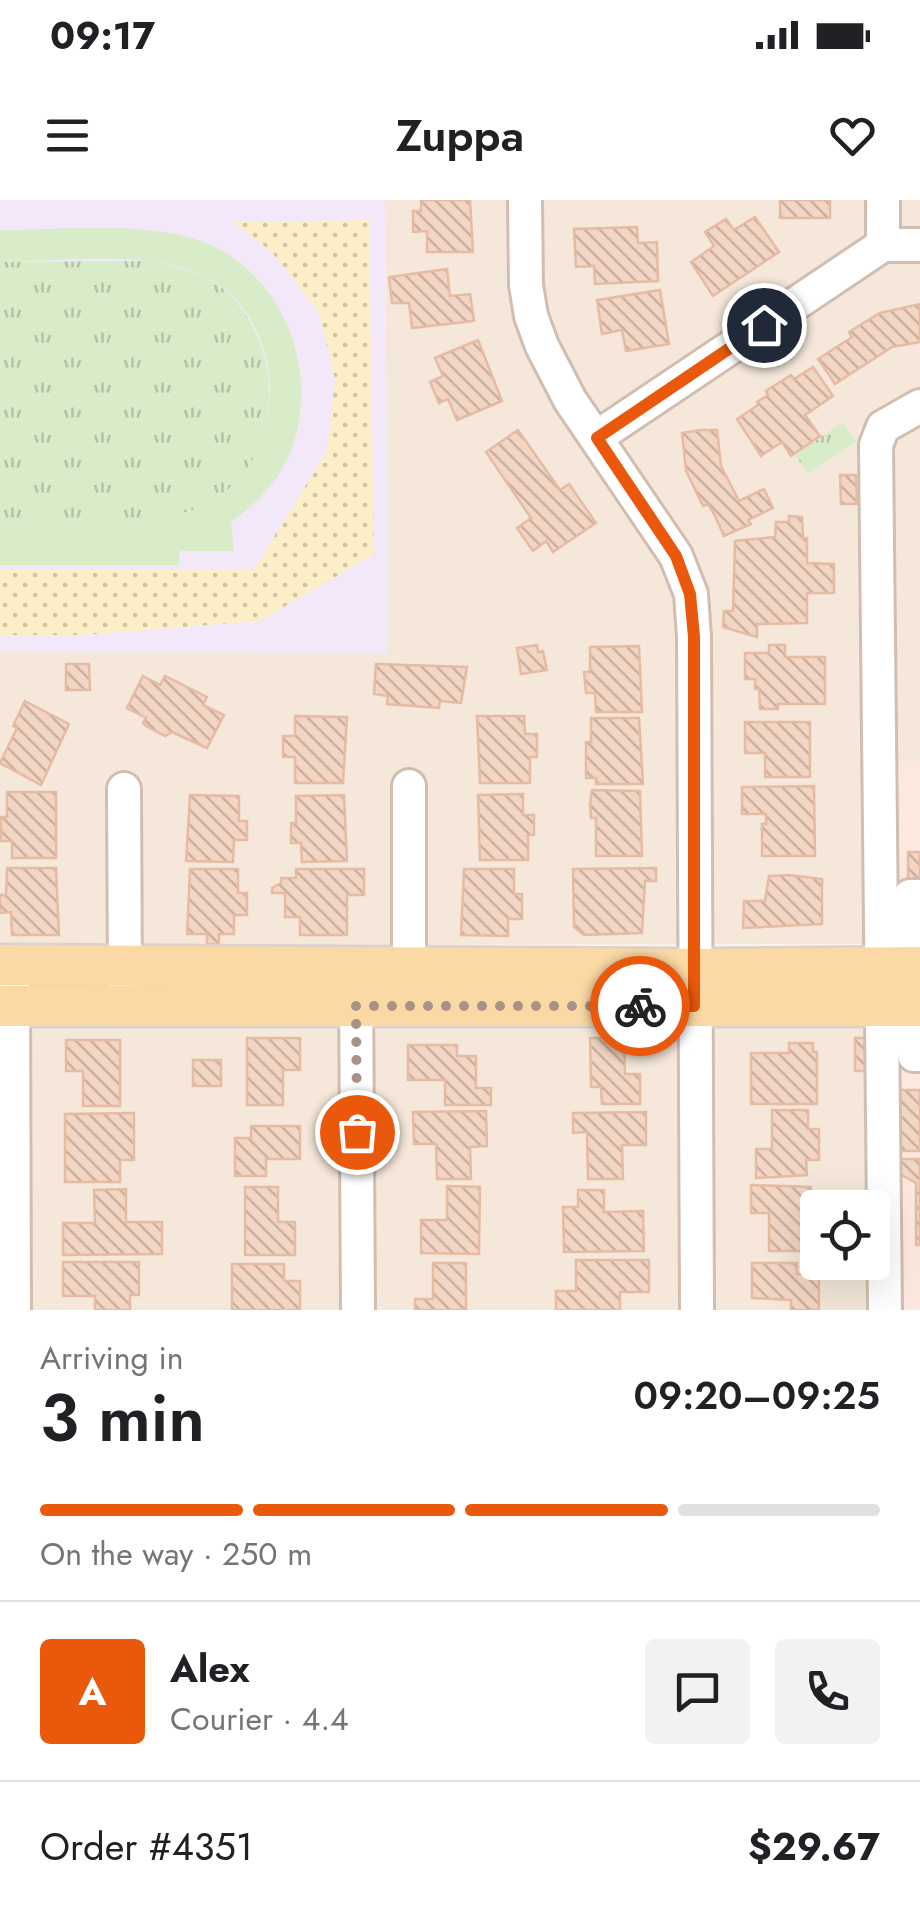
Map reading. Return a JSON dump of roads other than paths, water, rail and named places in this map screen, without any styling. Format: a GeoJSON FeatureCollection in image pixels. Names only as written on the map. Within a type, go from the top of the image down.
{"type":"FeatureCollection","features":[{"type":"Feature","properties":{"kind":"main road"},"geometry":{"type":"LineString","coordinates":[[6,1006],[124,1006],[356,987],[694,988],[910,956]]}},
{"type":"Feature","properties":{"kind":"main road"},"geometry":{"type":"LineString","coordinates":[[6,965],[125,966],[356,987]]}},
{"type":"Feature","properties":{"kind":"street"},"geometry":{"type":"LineString","coordinates":[[525,200],[526,285],[531,316],[570,400],[676,556],[690,594],[694,637],[697,1310]]}},
{"type":"Feature","properties":{"kind":"street"},"geometry":{"type":"LineString","coordinates":[[883,200],[884,245]]}},
{"type":"Feature","properties":{"kind":"street"},"geometry":{"type":"LineString","coordinates":[[597,438],[884,245],[920,245]]}},
{"type":"Feature","properties":{"kind":"street"},"geometry":{"type":"LineString","coordinates":[[920,406],[883,426],[876,446],[914,1055],[920,1055]]}},
{"type":"Feature","properties":{"kind":"street"},"geometry":{"type":"LineString","coordinates":[[409,987],[410,786]]}},
{"type":"Feature","properties":{"kind":"street"},"geometry":{"type":"LineString","coordinates":[[124,789],[124,1006]]}},
{"type":"Feature","properties":{"kind":"street"},"geometry":{"type":"LineString","coordinates":[[884,1310],[910,956]]}},
{"type":"Feature","properties":{"kind":"street"},"geometry":{"type":"LineString","coordinates":[[6,965],[14,1310]]}},
{"type":"Feature","properties":{"kind":"street"},"geometry":{"type":"LineString","coordinates":[[356,987],[358,1310]]}}]}
